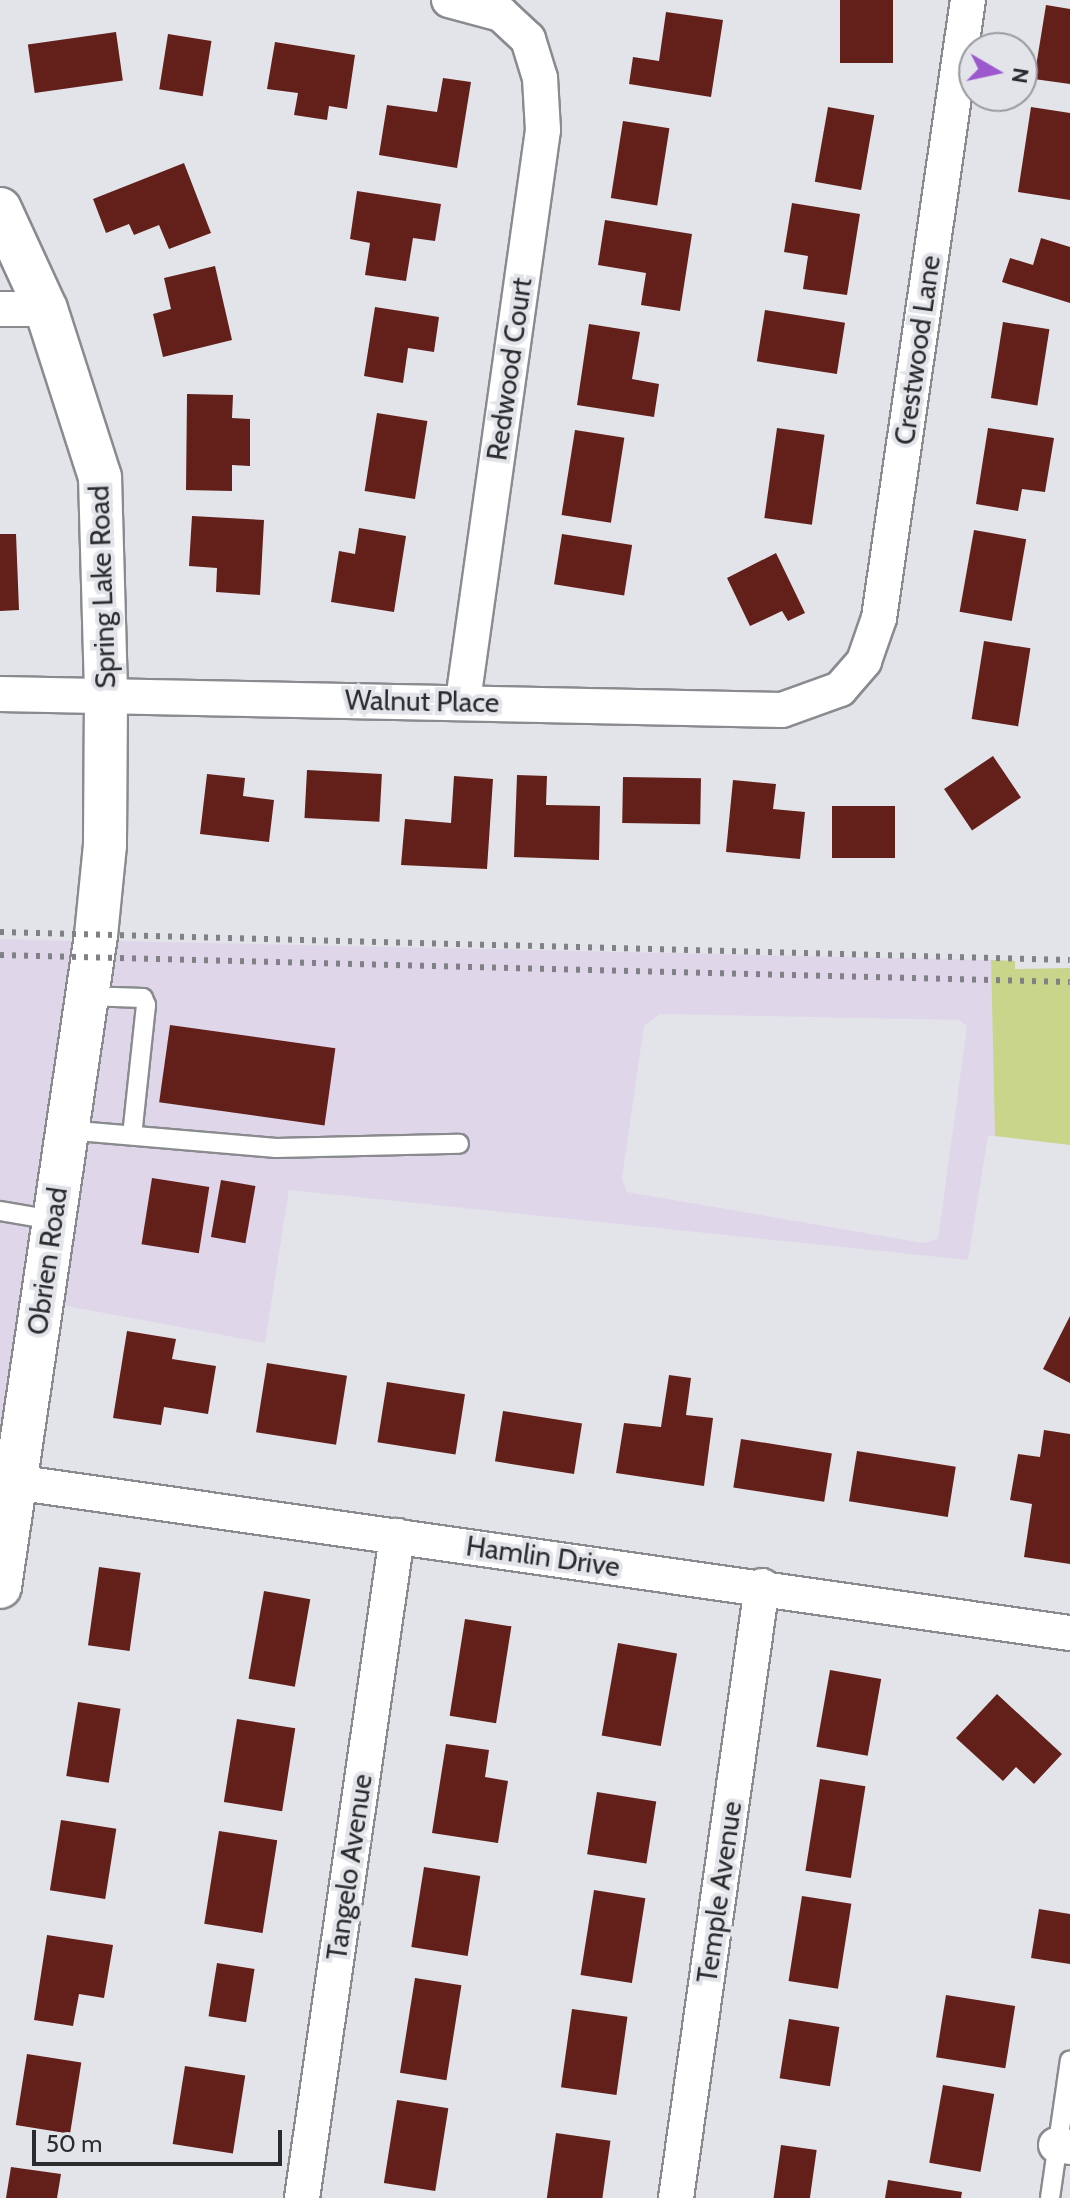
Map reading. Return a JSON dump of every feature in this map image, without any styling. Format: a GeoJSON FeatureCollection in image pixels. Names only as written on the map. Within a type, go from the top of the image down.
{"type":"FeatureCollection","features":[{"type":"Feature","properties":{"kind":"street","name":"Redwood Court"},"geometry":{"type":"LineString","coordinates":[[449,0],[501,14],[528,39],[540,78],[543,130],[463,701]]}},
{"type":"Feature","properties":{"kind":"street","name":"Crestwood Lane"},"geometry":{"type":"LineString","coordinates":[[840,689],[864,661],[879,618],[968,0]]}},
{"type":"Feature","properties":{"kind":"street","name":"Spring Lake Road"},"geometry":{"type":"LineString","coordinates":[[0,209],[46,309],[100,477],[106,697],[105,845],[96,935]]}},
{"type":"Feature","properties":{"kind":"street"},"geometry":{"type":"LineString","coordinates":[[0,309],[46,309]]}},
{"type":"Feature","properties":{"kind":"street","name":"Walnut Place"},"geometry":{"type":"LineString","coordinates":[[0,694],[463,701],[782,710],[840,689]]}},
{"type":"Feature","properties":{"kind":"street","name":"Obrien Road"},"geometry":{"type":"LineString","coordinates":[[0,1587],[8,1481],[53,1220],[96,935]]}},
{"type":"Feature","properties":{"kind":"street","name":"Hamlin Drive"},"geometry":{"type":"LineString","coordinates":[[8,1481],[762,1586],[1070,1633]]}},
{"type":"Feature","properties":{"kind":"street","name":"Tangelo Avenue"},"geometry":{"type":"LineString","coordinates":[[302,2198],[397,1536]]}},
{"type":"Feature","properties":{"kind":"street","name":"Temple Avenue"},"geometry":{"type":"LineString","coordinates":[[676,2198],[762,1586]]}},
{"type":"Feature","properties":{"kind":"lane"},"geometry":{"type":"LineString","coordinates":[[86,996],[143,998],[146,1005],[132,1135]]}},
{"type":"Feature","properties":{"kind":"lane"},"geometry":{"type":"LineString","coordinates":[[66,1130],[276,1148],[459,1144]]}},
{"type":"Feature","properties":{"kind":"lane"},"geometry":{"type":"LineString","coordinates":[[0,1211],[53,1220]]}},
{"type":"Feature","properties":{"kind":"lane"},"geometry":{"type":"LineString","coordinates":[[1050,2198],[1063,2146],[1070,2060]]}},
{"type":"Feature","properties":{"kind":"shaded area"},"geometry":{"type":"Polygon","coordinates":[[[0,939],[76,941],[0,1454],[0,939]]]}},
{"type":"Feature","properties":{"kind":"shaded area"},"geometry":{"type":"Polygon","coordinates":[[[115,941],[991,960],[995,1136],[988,1136],[968,1260],[289,1190],[265,1343],[61,1305],[115,941]],[[660,1014],[644,1026],[622,1179],[627,1192],[923,1243],[938,1239],[967,1026],[959,1020],[660,1014]]]}},
{"type":"Feature","properties":{"kind":"green space"},"geometry":{"type":"Polygon","coordinates":[[[991,960],[1015,961],[1015,969],[1070,968],[1070,1145],[995,1136],[991,960]]]}},
{"type":"Feature","properties":{"kind":"building"},"geometry":{"type":"Polygon","coordinates":[[[840,0],[893,0],[893,63],[840,63],[840,0]]]}},
{"type":"Feature","properties":{"kind":"building"},"geometry":{"type":"Polygon","coordinates":[[[1046,5],[1070,9],[1070,84],[1038,80],[1038,54],[1046,5]]]}},
{"type":"Feature","properties":{"kind":"building"},"geometry":{"type":"Polygon","coordinates":[[[666,12],[723,20],[711,97],[629,84],[633,57],[659,61],[666,12]]]}},
{"type":"Feature","properties":{"kind":"building"},"geometry":{"type":"Polygon","coordinates":[[[116,32],[123,81],[35,93],[28,44],[116,32]]]}},
{"type":"Feature","properties":{"kind":"building"},"geometry":{"type":"Polygon","coordinates":[[[168,34],[211,41],[203,96],[159,89],[168,34]]]}},
{"type":"Feature","properties":{"kind":"building"},"geometry":{"type":"Polygon","coordinates":[[[275,42],[355,55],[347,109],[329,106],[327,120],[294,115],[298,93],[267,89],[275,42]]]}},
{"type":"Feature","properties":{"kind":"building"},"geometry":{"type":"Polygon","coordinates":[[[443,78],[471,82],[457,168],[379,155],[387,105],[437,112],[443,78]]]}},
{"type":"Feature","properties":{"kind":"building"},"geometry":{"type":"Polygon","coordinates":[[[828,107],[874,115],[861,190],[815,182],[828,107]]]}},
{"type":"Feature","properties":{"kind":"building"},"geometry":{"type":"Polygon","coordinates":[[[1038,108],[1070,113],[1070,200],[1018,192],[1030,112],[1038,112],[1038,108]]]}},
{"type":"Feature","properties":{"kind":"building"},"geometry":{"type":"Polygon","coordinates":[[[623,121],[669,128],[657,205],[611,198],[623,121]]]}},
{"type":"Feature","properties":{"kind":"building"},"geometry":{"type":"Polygon","coordinates":[[[184,163],[211,233],[169,249],[159,225],[134,235],[129,224],[106,233],[93,199],[184,163]]]}},
{"type":"Feature","properties":{"kind":"building"},"geometry":{"type":"Polygon","coordinates":[[[357,191],[441,204],[435,241],[413,238],[406,281],[365,275],[370,243],[350,239],[357,191]]]}},
{"type":"Feature","properties":{"kind":"building"},"geometry":{"type":"Polygon","coordinates":[[[792,203],[860,214],[847,295],[803,289],[808,256],[784,252],[792,203]]]}},
{"type":"Feature","properties":{"kind":"building"},"geometry":{"type":"Polygon","coordinates":[[[605,220],[692,234],[680,311],[641,305],[646,273],[598,265],[605,220]]]}},
{"type":"Feature","properties":{"kind":"building"},"geometry":{"type":"Polygon","coordinates":[[[1041,238],[1070,247],[1070,303],[1002,282],[1010,258],[1033,265],[1041,238]]]}},
{"type":"Feature","properties":{"kind":"building"},"geometry":{"type":"Polygon","coordinates":[[[215,266],[232,340],[163,357],[153,314],[171,309],[164,278],[215,266]]]}},
{"type":"Feature","properties":{"kind":"building"},"geometry":{"type":"Polygon","coordinates":[[[375,307],[439,317],[434,352],[408,348],[403,383],[364,376],[375,307]]]}},
{"type":"Feature","properties":{"kind":"building"},"geometry":{"type":"Polygon","coordinates":[[[765,310],[845,323],[837,374],[757,361],[765,310]]]}},
{"type":"Feature","properties":{"kind":"building"},"geometry":{"type":"Polygon","coordinates":[[[1003,322],[1049,329],[1037,405],[991,398],[1003,322]]]}},
{"type":"Feature","properties":{"kind":"building"},"geometry":{"type":"Polygon","coordinates":[[[589,324],[640,332],[632,379],[659,384],[654,417],[577,405],[589,324]]]}},
{"type":"Feature","properties":{"kind":"building"},"geometry":{"type":"Polygon","coordinates":[[[187,394],[233,395],[232,418],[250,419],[250,466],[232,465],[232,491],[186,490],[187,394]]]}},
{"type":"Feature","properties":{"kind":"building"},"geometry":{"type":"Polygon","coordinates":[[[377,413],[427,421],[415,499],[365,491],[377,413]]]}},
{"type":"Feature","properties":{"kind":"building"},"geometry":{"type":"Polygon","coordinates":[[[777,428],[825,435],[812,525],[764,518],[777,428]]]}},
{"type":"Feature","properties":{"kind":"building"},"geometry":{"type":"Polygon","coordinates":[[[988,428],[1054,438],[1045,492],[1022,489],[1018,511],[976,504],[988,428]]]}},
{"type":"Feature","properties":{"kind":"building"},"geometry":{"type":"Polygon","coordinates":[[[575,430],[624,438],[611,523],[562,515],[575,430]]]}},
{"type":"Feature","properties":{"kind":"building"},"geometry":{"type":"Polygon","coordinates":[[[192,516],[264,520],[260,595],[216,592],[217,568],[189,566],[192,516]]]}},
{"type":"Feature","properties":{"kind":"building"},"geometry":{"type":"Polygon","coordinates":[[[359,528],[406,536],[394,612],[331,602],[339,551],[355,554],[359,528]]]}},
{"type":"Feature","properties":{"kind":"building"},"geometry":{"type":"Polygon","coordinates":[[[974,530],[1026,539],[1012,621],[960,612],[974,530]]]}},
{"type":"Feature","properties":{"kind":"building"},"geometry":{"type":"Polygon","coordinates":[[[0,534],[16,534],[19,610],[0,611],[0,534]]]}},
{"type":"Feature","properties":{"kind":"building"},"geometry":{"type":"Polygon","coordinates":[[[562,534],[632,545],[624,595],[554,584],[562,534]]]}},
{"type":"Feature","properties":{"kind":"building"},"geometry":{"type":"Polygon","coordinates":[[[776,553],[805,613],[788,621],[782,611],[750,626],[727,578],[776,553]]]}},
{"type":"Feature","properties":{"kind":"building"},"geometry":{"type":"Polygon","coordinates":[[[984,641],[1030,648],[1018,726],[972,719],[984,641]]]}},
{"type":"Feature","properties":{"kind":"building"},"geometry":{"type":"Polygon","coordinates":[[[993,756],[1021,797],[972,830],[944,789],[993,756]]]}},
{"type":"Feature","properties":{"kind":"building"},"geometry":{"type":"Polygon","coordinates":[[[307,770],[382,774],[379,822],[304,818],[307,770]]]}},
{"type":"Feature","properties":{"kind":"building"},"geometry":{"type":"Polygon","coordinates":[[[207,774],[245,778],[243,796],[274,800],[269,842],[200,834],[207,774]]]}},
{"type":"Feature","properties":{"kind":"building"},"geometry":{"type":"Polygon","coordinates":[[[517,775],[547,776],[546,805],[600,806],[599,860],[514,857],[517,775]]]}},
{"type":"Feature","properties":{"kind":"building"},"geometry":{"type":"Polygon","coordinates":[[[454,776],[493,779],[487,869],[401,865],[405,819],[451,823],[454,776]]]}},
{"type":"Feature","properties":{"kind":"building"},"geometry":{"type":"Polygon","coordinates":[[[623,777],[701,778],[700,824],[622,823],[623,777]]]}},
{"type":"Feature","properties":{"kind":"building"},"geometry":{"type":"Polygon","coordinates":[[[733,780],[776,784],[773,809],[805,812],[800,859],[726,852],[733,780]]]}},
{"type":"Feature","properties":{"kind":"building"},"geometry":{"type":"Polygon","coordinates":[[[832,806],[895,806],[895,858],[832,858],[832,806]]]}},
{"type":"Feature","properties":{"kind":"building"},"geometry":{"type":"Polygon","coordinates":[[[170,1025],[335,1048],[325,1125],[159,1102],[170,1025]]]}},
{"type":"Feature","properties":{"kind":"building"},"geometry":{"type":"Polygon","coordinates":[[[152,1178],[209,1187],[199,1253],[142,1244],[152,1178]]]}},
{"type":"Feature","properties":{"kind":"building"},"geometry":{"type":"Polygon","coordinates":[[[221,1180],[255,1186],[245,1243],[211,1237],[221,1180]]]}},
{"type":"Feature","properties":{"kind":"building"},"geometry":{"type":"Polygon","coordinates":[[[1070,1316],[1070,1383],[1043,1369],[1070,1316]]]}},
{"type":"Feature","properties":{"kind":"building"},"geometry":{"type":"Polygon","coordinates":[[[127,1331],[176,1339],[172,1359],[216,1366],[208,1414],[164,1407],[161,1425],[113,1418],[127,1331]]]}},
{"type":"Feature","properties":{"kind":"building"},"geometry":{"type":"Polygon","coordinates":[[[267,1363],[347,1376],[336,1445],[256,1432],[267,1363]]]}},
{"type":"Feature","properties":{"kind":"building"},"geometry":{"type":"Polygon","coordinates":[[[669,1375],[691,1378],[686,1415],[713,1418],[704,1486],[616,1473],[624,1423],[661,1427],[669,1375]]]}},
{"type":"Feature","properties":{"kind":"building"},"geometry":{"type":"Polygon","coordinates":[[[387,1382],[465,1394],[455,1455],[377,1442],[387,1382]]]}},
{"type":"Feature","properties":{"kind":"building"},"geometry":{"type":"Polygon","coordinates":[[[503,1411],[582,1424],[574,1474],[495,1461],[503,1411]]]}},
{"type":"Feature","properties":{"kind":"building"},"geometry":{"type":"Polygon","coordinates":[[[1044,1430],[1070,1434],[1070,1564],[1024,1557],[1032,1504],[1010,1500],[1018,1454],[1040,1457],[1044,1430]]]}},
{"type":"Feature","properties":{"kind":"building"},"geometry":{"type":"Polygon","coordinates":[[[741,1439],[832,1453],[824,1502],[733,1487],[741,1439]]]}},
{"type":"Feature","properties":{"kind":"building"},"geometry":{"type":"Polygon","coordinates":[[[857,1451],[956,1467],[948,1517],[849,1501],[857,1451]]]}},
{"type":"Feature","properties":{"kind":"building"},"geometry":{"type":"Polygon","coordinates":[[[99,1567],[141,1573],[130,1651],[88,1645],[99,1567]]]}},
{"type":"Feature","properties":{"kind":"building"},"geometry":{"type":"Polygon","coordinates":[[[264,1591],[310,1599],[295,1687],[249,1679],[264,1591]]]}},
{"type":"Feature","properties":{"kind":"building"},"geometry":{"type":"Polygon","coordinates":[[[465,1619],[511,1626],[496,1723],[450,1716],[465,1619]]]}},
{"type":"Feature","properties":{"kind":"building"},"geometry":{"type":"Polygon","coordinates":[[[618,1643],[677,1653],[661,1746],[602,1736],[618,1643]]]}},
{"type":"Feature","properties":{"kind":"building"},"geometry":{"type":"Polygon","coordinates":[[[830,1670],[881,1679],[868,1756],[816,1747],[830,1670]]]}},
{"type":"Feature","properties":{"kind":"building"},"geometry":{"type":"Polygon","coordinates":[[[997,1694],[1062,1754],[1034,1784],[1016,1767],[1003,1781],[956,1738],[997,1694]]]}},
{"type":"Feature","properties":{"kind":"building"},"geometry":{"type":"Polygon","coordinates":[[[78,1702],[120,1709],[109,1783],[66,1776],[78,1702]]]}},
{"type":"Feature","properties":{"kind":"building"},"geometry":{"type":"Polygon","coordinates":[[[237,1719],[295,1728],[282,1811],[224,1802],[237,1719]]]}},
{"type":"Feature","properties":{"kind":"building"},"geometry":{"type":"Polygon","coordinates":[[[446,1744],[489,1750],[485,1777],[508,1781],[498,1843],[432,1833],[446,1744]]]}},
{"type":"Feature","properties":{"kind":"building"},"geometry":{"type":"Polygon","coordinates":[[[820,1779],[865,1786],[851,1878],[805,1871],[820,1779]]]}},
{"type":"Feature","properties":{"kind":"building"},"geometry":{"type":"Polygon","coordinates":[[[597,1792],[656,1801],[646,1864],[587,1854],[597,1792]]]}},
{"type":"Feature","properties":{"kind":"building"},"geometry":{"type":"Polygon","coordinates":[[[61,1820],[116,1829],[105,1899],[50,1890],[61,1820]]]}},
{"type":"Feature","properties":{"kind":"building"},"geometry":{"type":"Polygon","coordinates":[[[219,1831],[277,1840],[263,1933],[204,1924],[219,1831]]]}},
{"type":"Feature","properties":{"kind":"building"},"geometry":{"type":"Polygon","coordinates":[[[424,1867],[480,1876],[468,1956],[411,1947],[424,1867]]]}},
{"type":"Feature","properties":{"kind":"building"},"geometry":{"type":"Polygon","coordinates":[[[594,1890],[645,1898],[632,1983],[581,1975],[594,1890]]]}},
{"type":"Feature","properties":{"kind":"building"},"geometry":{"type":"Polygon","coordinates":[[[802,1896],[851,1904],[838,1989],[789,1981],[802,1896]]]}},
{"type":"Feature","properties":{"kind":"building"},"geometry":{"type":"Polygon","coordinates":[[[1039,1909],[1070,1914],[1070,1964],[1031,1958],[1039,1909]]]}},
{"type":"Feature","properties":{"kind":"building"},"geometry":{"type":"Polygon","coordinates":[[[47,1935],[113,1945],[104,1998],[79,1994],[73,2026],[34,2020],[47,1935]]]}},
{"type":"Feature","properties":{"kind":"building"},"geometry":{"type":"Polygon","coordinates":[[[217,1963],[255,1969],[246,2022],[209,2016],[217,1963]]]}},
{"type":"Feature","properties":{"kind":"building"},"geometry":{"type":"Polygon","coordinates":[[[415,1978],[461,1985],[446,2080],[400,2073],[415,1978]]]}},
{"type":"Feature","properties":{"kind":"building"},"geometry":{"type":"Polygon","coordinates":[[[946,1995],[1015,2006],[1005,2068],[936,2057],[946,1995]]]}},
{"type":"Feature","properties":{"kind":"building"},"geometry":{"type":"Polygon","coordinates":[[[572,2009],[627,2017],[616,2095],[561,2087],[572,2009]]]}},
{"type":"Feature","properties":{"kind":"building"},"geometry":{"type":"Polygon","coordinates":[[[789,2019],[839,2027],[830,2086],[780,2078],[789,2019]]]}},
{"type":"Feature","properties":{"kind":"building"},"geometry":{"type":"Polygon","coordinates":[[[27,2054],[81,2063],[70,2134],[16,2125],[27,2054]]]}},
{"type":"Feature","properties":{"kind":"building"},"geometry":{"type":"Polygon","coordinates":[[[185,2066],[245,2076],[233,2154],[173,2144],[185,2066]]]}},
{"type":"Feature","properties":{"kind":"building"},"geometry":{"type":"Polygon","coordinates":[[[943,2085],[994,2094],[980,2172],[929,2163],[943,2085]]]}},
{"type":"Feature","properties":{"kind":"building"},"geometry":{"type":"Polygon","coordinates":[[[397,2100],[448,2108],[435,2191],[384,2183],[397,2100]]]}},
{"type":"Feature","properties":{"kind":"building"},"geometry":{"type":"Polygon","coordinates":[[[556,2133],[610,2141],[602,2198],[547,2198],[556,2133]]]}},
{"type":"Feature","properties":{"kind":"building"},"geometry":{"type":"Polygon","coordinates":[[[781,2145],[817,2150],[810,2198],[774,2198],[781,2145]]]}},
{"type":"Feature","properties":{"kind":"building"},"geometry":{"type":"Polygon","coordinates":[[[11,2167],[61,2174],[57,2198],[6,2198],[11,2167]]]}},
{"type":"Feature","properties":{"kind":"building"},"geometry":{"type":"Polygon","coordinates":[[[888,2180],[962,2192],[961,2198],[885,2198],[888,2180]]]}},
{"type":"Feature","properties":{"kind":"railway"},"geometry":{"type":"LineString","coordinates":[[0,932],[1070,960]]}},
{"type":"Feature","properties":{"kind":"railway"},"geometry":{"type":"LineString","coordinates":[[0,955],[1070,982]]}}]}
